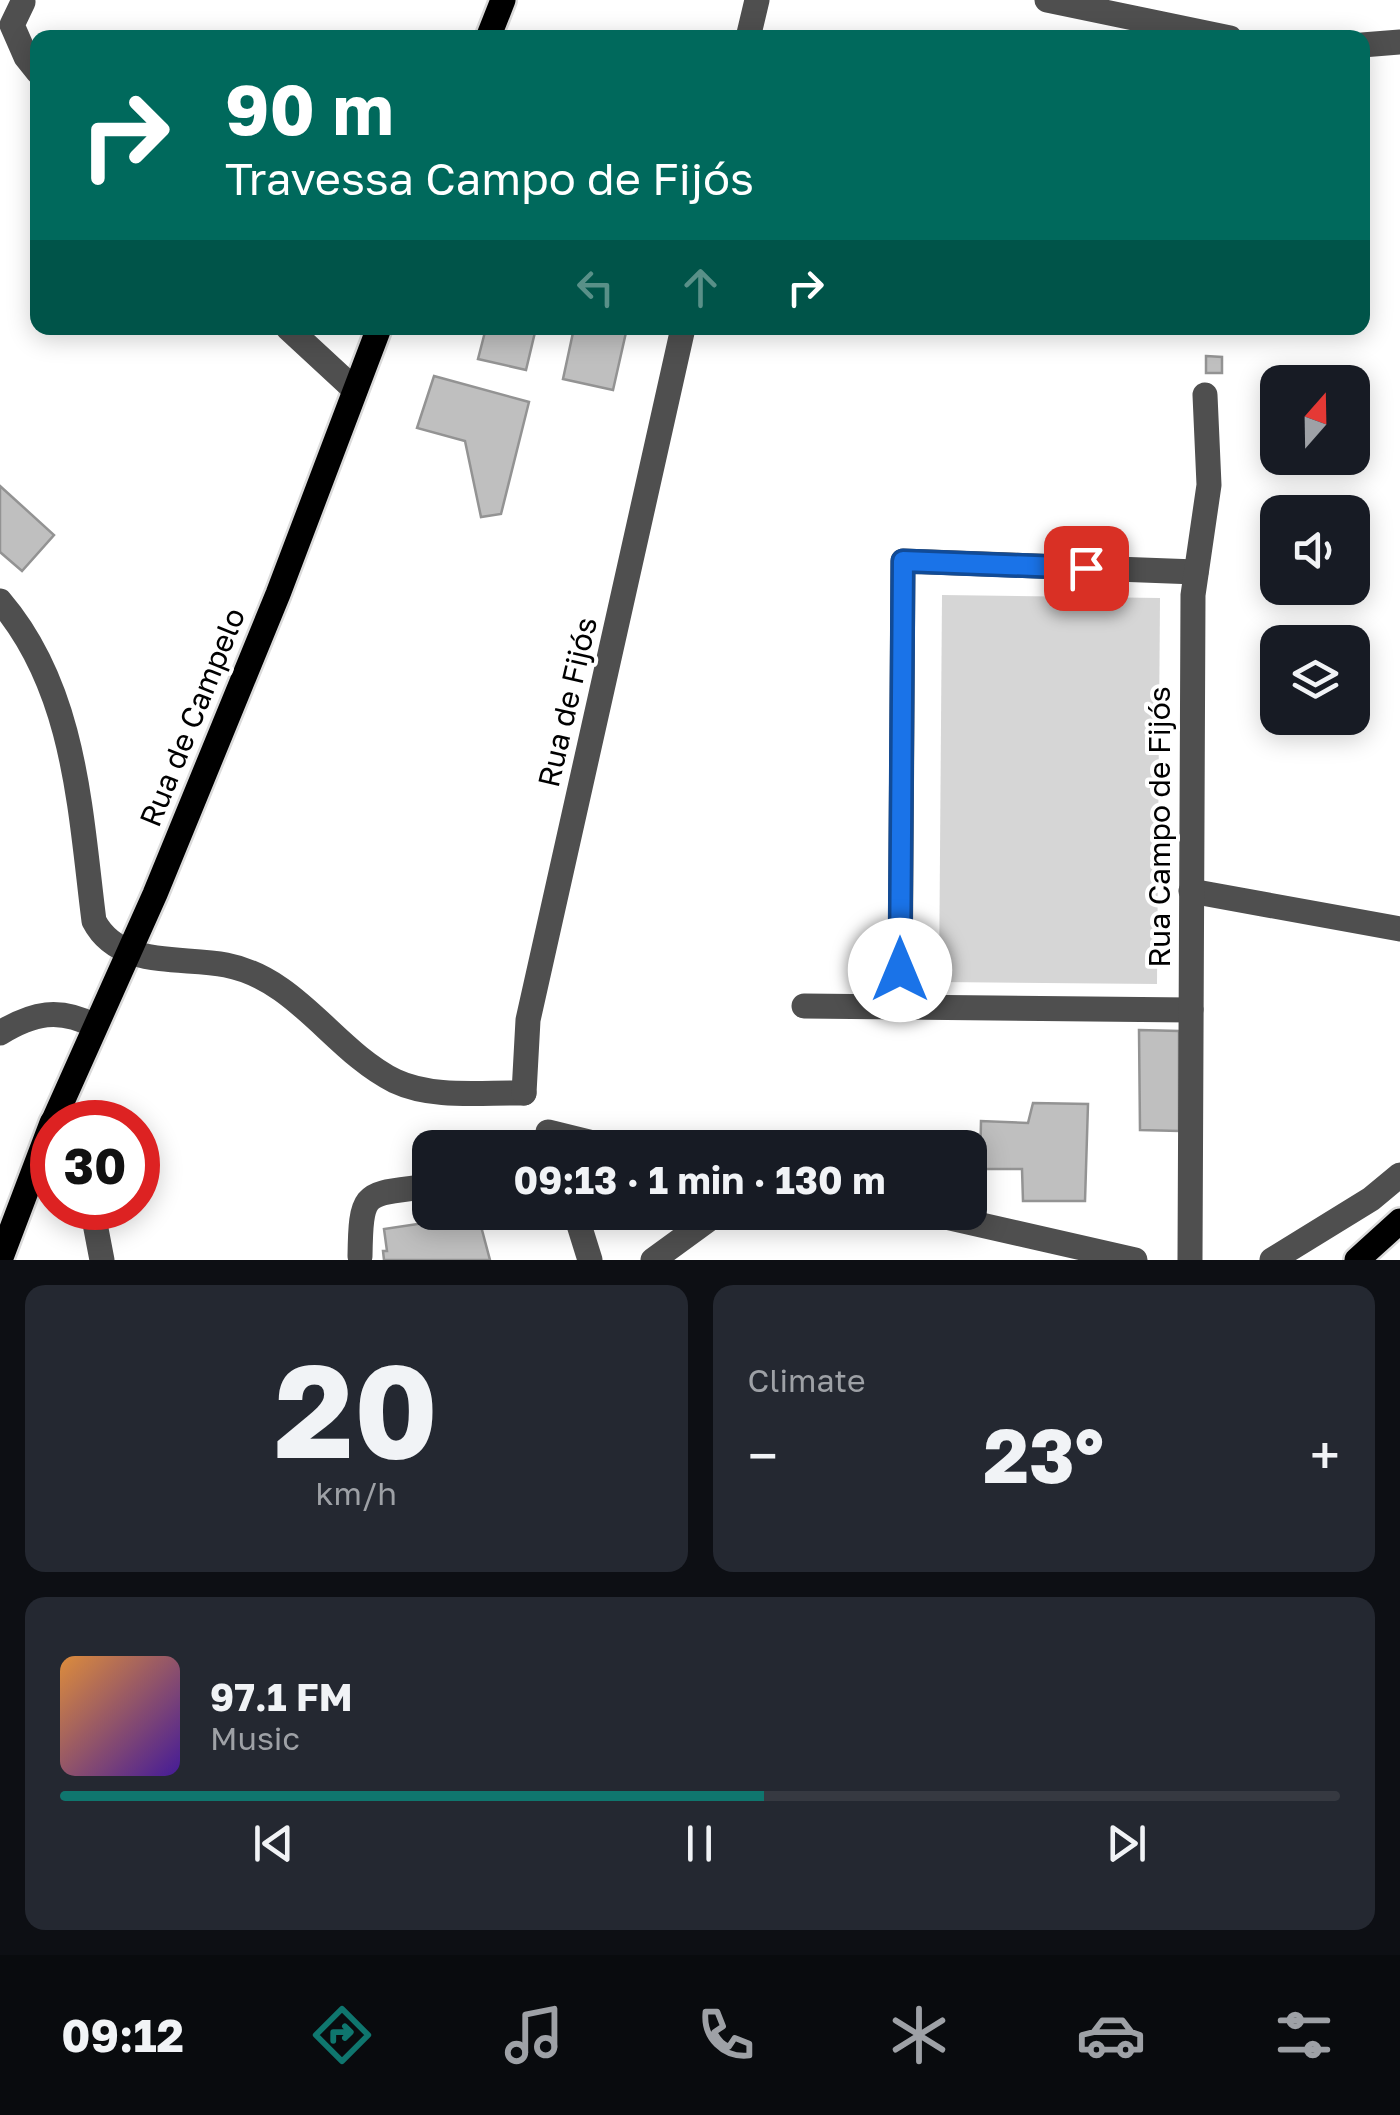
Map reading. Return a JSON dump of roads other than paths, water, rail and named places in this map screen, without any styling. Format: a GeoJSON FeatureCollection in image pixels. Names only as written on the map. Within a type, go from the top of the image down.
{"type":"FeatureCollection","features":[{"type":"Feature","properties":{"kind":"main road"},"geometry":{"type":"LineString","coordinates":[[491,30],[503,0]]}},
{"type":"Feature","properties":{"kind":"main road","name":"Rua de Campelo"},"geometry":{"type":"LineString","coordinates":[[65,1100],[278,594],[375,335]]}},
{"type":"Feature","properties":{"kind":"main road","name":"Rua de Campelo"},"geometry":{"type":"LineString","coordinates":[[0,1260],[30,1186]]}},
{"type":"Feature","properties":{"kind":"main road"},"geometry":{"type":"LineString","coordinates":[[1356,1260],[1400,1221]]}},
{"type":"Feature","properties":{"kind":"street"},"geometry":{"type":"LineString","coordinates":[[749,30],[755,0]]}},
{"type":"Feature","properties":{"kind":"street"},"geometry":{"type":"LineString","coordinates":[[1047,0],[1191,30]]}},
{"type":"Feature","properties":{"kind":"street"},"geometry":{"type":"LineString","coordinates":[[16,3],[12,25],[30,58]]}},
{"type":"Feature","properties":{"kind":"street"},"geometry":{"type":"LineString","coordinates":[[1370,44],[1400,42]]}},
{"type":"Feature","properties":{"kind":"street"},"geometry":{"type":"LineString","coordinates":[[296,335],[355,390]]}},
{"type":"Feature","properties":{"kind":"street","name":"Rua de Fijós"},"geometry":{"type":"LineString","coordinates":[[524,1093],[528,1020],[681,335]]}},
{"type":"Feature","properties":{"kind":"street","name":"Rua Campo de Fijós"},"geometry":{"type":"LineString","coordinates":[[1190,1260],[1196,572],[1209,485],[1206,395]]}},
{"type":"Feature","properties":{"kind":"street"},"geometry":{"type":"LineString","coordinates":[[900,1007],[903,561],[1196,572]]}},
{"type":"Feature","properties":{"kind":"street"},"geometry":{"type":"LineString","coordinates":[[0,601],[42,666],[70,744],[94,922],[102,936],[129,952],[229,965],[266,979],[396,1081],[428,1092],[524,1093],[544,1130]]}},
{"type":"Feature","properties":{"kind":"street"},"geometry":{"type":"LineString","coordinates":[[1191,890],[1400,929]]}},
{"type":"Feature","properties":{"kind":"street"},"geometry":{"type":"LineString","coordinates":[[804,1006],[1191,1010]]}},
{"type":"Feature","properties":{"kind":"street"},"geometry":{"type":"LineString","coordinates":[[0,1033],[22,1019],[55,1012],[95,1026]]}},
{"type":"Feature","properties":{"kind":"street"},"geometry":{"type":"LineString","coordinates":[[1272,1260],[1371,1199],[1400,1175]]}},
{"type":"Feature","properties":{"kind":"street"},"geometry":{"type":"LineString","coordinates":[[360,1256],[361,1210],[367,1199],[412,1189]]}},
{"type":"Feature","properties":{"kind":"street"},"geometry":{"type":"LineString","coordinates":[[987,1226],[1136,1260]]}},
{"type":"Feature","properties":{"kind":"street"},"geometry":{"type":"LineString","coordinates":[[96,1230],[102,1260]]}},
{"type":"Feature","properties":{"kind":"street"},"geometry":{"type":"LineString","coordinates":[[581,1230],[590,1260]]}},
{"type":"Feature","properties":{"kind":"street"},"geometry":{"type":"LineString","coordinates":[[653,1260],[695,1230]]}}]}
